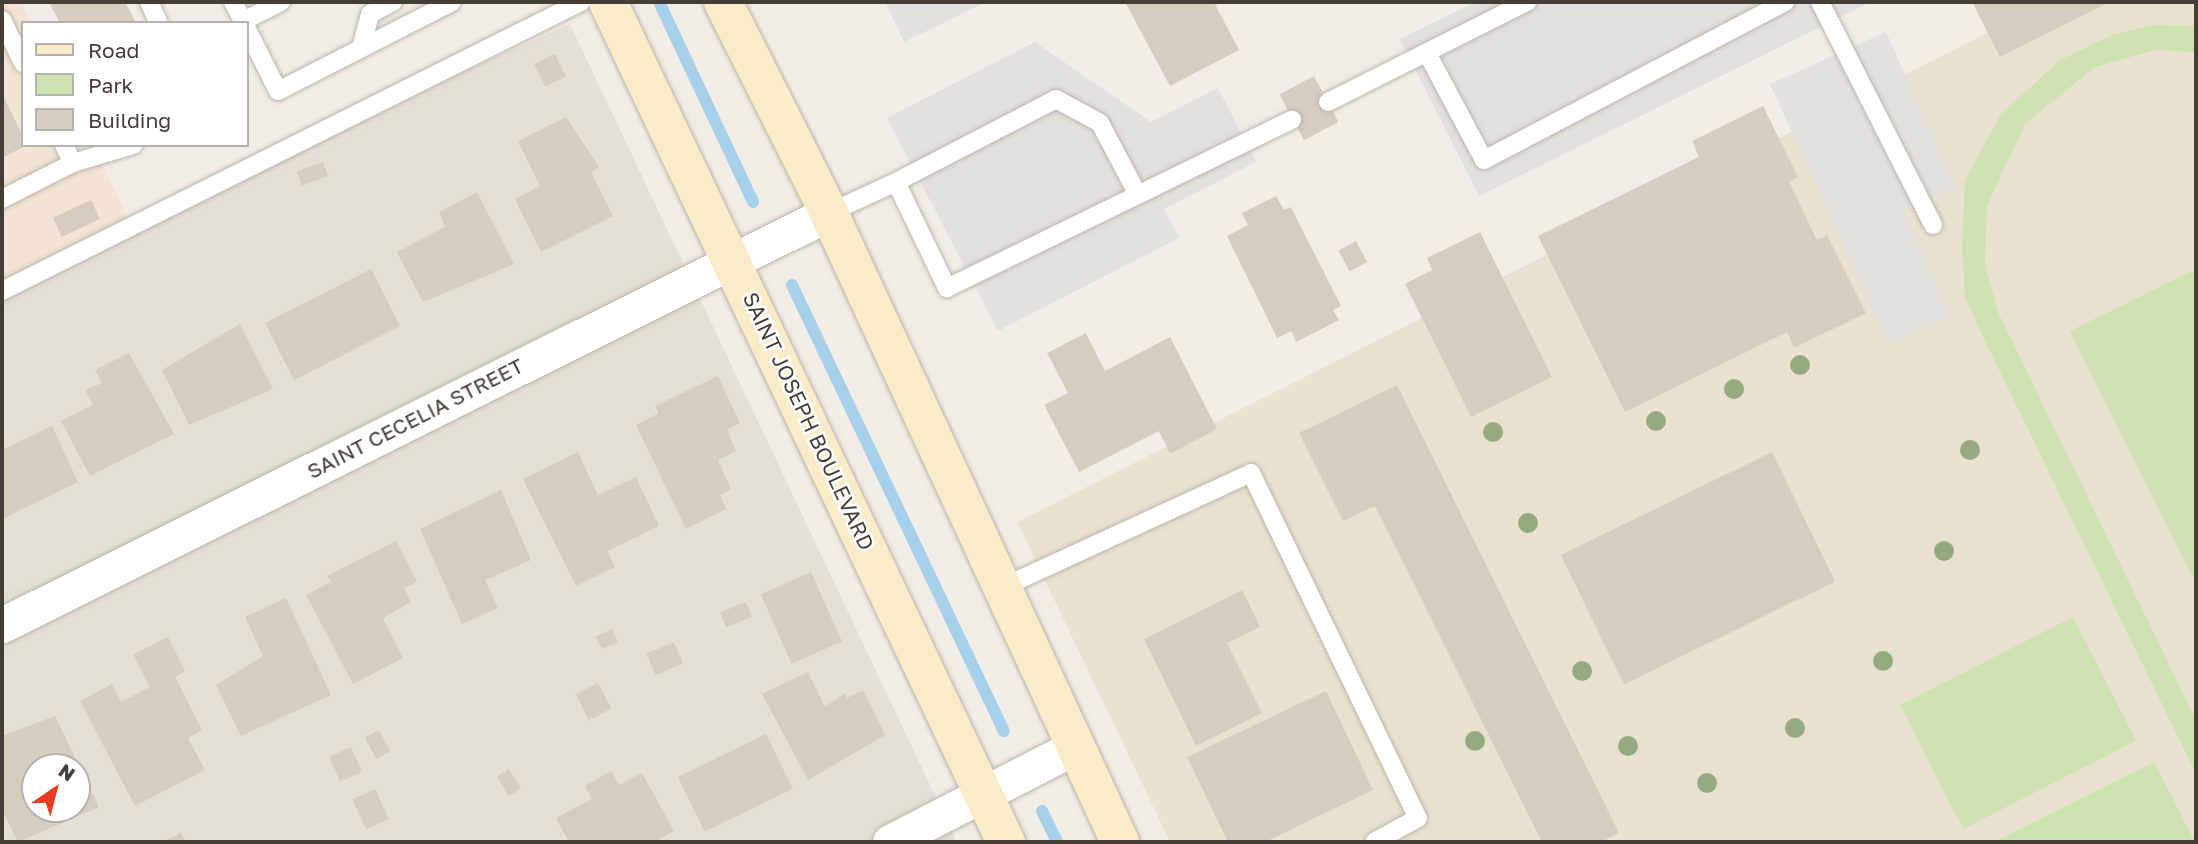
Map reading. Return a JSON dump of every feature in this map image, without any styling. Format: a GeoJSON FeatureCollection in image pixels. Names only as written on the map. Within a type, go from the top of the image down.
{"type":"FeatureCollection","features":[{"type":"Feature","properties":{"kind":"street","name":"SAINT JOSEPH BOULEVARD"},"geometry":{"type":"LineString","coordinates":[[608,2],[733,259],[1006,842]]}},
{"type":"Feature","properties":{"kind":"street"},"geometry":{"type":"LineString","coordinates":[[723,2],[829,213],[1119,842]]}},
{"type":"Feature","properties":{"kind":"street","name":"SAINT CECELIA STREET"},"geometry":{"type":"LineString","coordinates":[[2,625],[829,213]]}},
{"type":"Feature","properties":{"kind":"street"},"geometry":{"type":"LineString","coordinates":[[890,842],[1075,747]]}},
{"type":"Feature","properties":{"kind":"lane"},"geometry":{"type":"LineString","coordinates":[[149,2],[158,21]]}},
{"type":"Feature","properties":{"kind":"lane"},"geometry":{"type":"LineString","coordinates":[[233,2],[242,21]]}},
{"type":"Feature","properties":{"kind":"lane"},"geometry":{"type":"LineString","coordinates":[[248,22],[281,2]]}},
{"type":"Feature","properties":{"kind":"lane"},"geometry":{"type":"LineString","coordinates":[[361,48],[370,13],[393,2]]}},
{"type":"Feature","properties":{"kind":"lane"},"geometry":{"type":"LineString","coordinates":[[248,32],[278,90],[452,2]]}},
{"type":"Feature","properties":{"kind":"lane"},"geometry":{"type":"LineString","coordinates":[[2,291],[581,2]]}},
{"type":"Feature","properties":{"kind":"lane"},"geometry":{"type":"LineString","coordinates":[[1328,102],[1527,2]]}},
{"type":"Feature","properties":{"kind":"lane"},"geometry":{"type":"LineString","coordinates":[[1427,53],[1484,160],[1785,2]]}},
{"type":"Feature","properties":{"kind":"lane"},"geometry":{"type":"LineString","coordinates":[[1820,2],[1933,225]]}},
{"type":"Feature","properties":{"kind":"lane"},"geometry":{"type":"LineString","coordinates":[[2,20],[21,59]]}},
{"type":"Feature","properties":{"kind":"lane"},"geometry":{"type":"LineString","coordinates":[[829,213],[896,182],[1056,99],[1100,122],[1138,195]]}},
{"type":"Feature","properties":{"kind":"lane"},"geometry":{"type":"LineString","coordinates":[[896,182],[947,288],[1292,120]]}},
{"type":"Feature","properties":{"kind":"lane"},"geometry":{"type":"LineString","coordinates":[[65,147],[72,163]]}},
{"type":"Feature","properties":{"kind":"lane"},"geometry":{"type":"LineString","coordinates":[[2,200],[72,163],[126,147]]}},
{"type":"Feature","properties":{"kind":"lane"},"geometry":{"type":"LineString","coordinates":[[1001,588],[1251,472],[1418,818],[1374,842]]}},
{"type":"Feature","properties":{"kind":"shaded area"},"geometry":{"type":"Polygon","coordinates":[[[2,2],[21,2],[30,21],[21,21],[21,147],[93,147],[129,219],[2,283],[2,2]]]}},
{"type":"Feature","properties":{"kind":"shaded area"},"geometry":{"type":"Polygon","coordinates":[[[885,2],[986,2],[904,42],[885,2]]]}},
{"type":"Feature","properties":{"kind":"shaded area"},"geometry":{"type":"Polygon","coordinates":[[[1475,2],[1871,2],[1479,196],[1400,39],[1475,2]]]}},
{"type":"Feature","properties":{"kind":"shaded area"},"geometry":{"type":"Polygon","coordinates":[[[2049,2],[2196,2],[2196,842],[1170,842],[1017,522],[2049,2]]]}},
{"type":"Feature","properties":{"kind":"shaded area"},"geometry":{"type":"Polygon","coordinates":[[[570,24],[957,842],[2,842],[2,283],[129,219],[570,24]]]}},
{"type":"Feature","properties":{"kind":"shaded area"},"geometry":{"type":"Polygon","coordinates":[[[1886,32],[1956,187],[1903,210],[1950,316],[1888,344],[1770,84],[1886,32]]]}},
{"type":"Feature","properties":{"kind":"shaded area"},"geometry":{"type":"Polygon","coordinates":[[[1035,42],[1151,122],[1218,88],[1256,162],[1164,209],[1179,238],[998,331],[887,118],[1035,42]]]}},
{"type":"Feature","properties":{"kind":"green space"},"geometry":{"type":"Polygon","coordinates":[[[2156,25],[2196,26],[2196,52],[2155,50],[2095,67],[2025,124],[1987,205],[1985,264],[1998,312],[2196,720],[2196,774],[1965,297],[1962,246],[1965,180],[2001,114],[2060,60],[2114,34],[2156,25]]]}},
{"type":"Feature","properties":{"kind":"green space"},"geometry":{"type":"Polygon","coordinates":[[[2196,269],[2196,583],[2070,331],[2196,269]]]}},
{"type":"Feature","properties":{"kind":"green space"},"geometry":{"type":"Polygon","coordinates":[[[2073,617],[2136,741],[1963,829],[1900,705],[2073,617]]]}},
{"type":"Feature","properties":{"kind":"green space"},"geometry":{"type":"Polygon","coordinates":[[[2154,762],[2195,842],[1994,842],[2154,762]]]}},
{"type":"Feature","properties":{"kind":"building"},"geometry":{"type":"Polygon","coordinates":[[[49,2],[125,2],[135,21],[59,21],[49,2]]]}},
{"type":"Feature","properties":{"kind":"building"},"geometry":{"type":"Polygon","coordinates":[[[1125,2],[1214,2],[1239,50],[1170,86],[1125,2]]]}},
{"type":"Feature","properties":{"kind":"building"},"geometry":{"type":"Polygon","coordinates":[[[1972,2],[2110,2],[2000,57],[1972,2]]]}},
{"type":"Feature","properties":{"kind":"building"},"geometry":{"type":"Polygon","coordinates":[[[555,54],[566,76],[545,87],[534,64],[555,54]]]}},
{"type":"Feature","properties":{"kind":"building"},"geometry":{"type":"Polygon","coordinates":[[[1314,76],[1338,122],[1304,140],[1280,94],[1314,76]]]}},
{"type":"Feature","properties":{"kind":"building"},"geometry":{"type":"Polygon","coordinates":[[[2,93],[21,133],[21,147],[23,147],[2,158],[2,93]]]}},
{"type":"Feature","properties":{"kind":"building"},"geometry":{"type":"Polygon","coordinates":[[[1763,106],[1798,177],[1789,182],[1817,240],[1827,235],[1866,313],[1794,348],[1787,332],[1625,412],[1538,236],[1699,157],[1692,141],[1763,106]]]}},
{"type":"Feature","properties":{"kind":"building"},"geometry":{"type":"Polygon","coordinates":[[[566,117],[599,167],[591,172],[613,216],[541,252],[515,199],[540,186],[518,141],[566,117]]]}},
{"type":"Feature","properties":{"kind":"building"},"geometry":{"type":"Polygon","coordinates":[[[323,162],[328,176],[302,186],[297,172],[323,162]]]}},
{"type":"Feature","properties":{"kind":"building"},"geometry":{"type":"Polygon","coordinates":[[[477,192],[514,264],[423,302],[397,252],[445,227],[439,212],[477,192]]]}},
{"type":"Feature","properties":{"kind":"building"},"geometry":{"type":"Polygon","coordinates":[[[1276,196],[1284,210],[1291,207],[1341,306],[1333,310],[1339,320],[1296,342],[1291,331],[1277,338],[1227,236],[1248,225],[1242,213],[1276,196]]]}},
{"type":"Feature","properties":{"kind":"building"},"geometry":{"type":"Polygon","coordinates":[[[91,200],[100,219],[62,237],[53,218],[91,200]]]}},
{"type":"Feature","properties":{"kind":"building"},"geometry":{"type":"Polygon","coordinates":[[[1480,232],[1552,377],[1471,417],[1405,284],[1432,270],[1427,258],[1480,232]]]}},
{"type":"Feature","properties":{"kind":"building"},"geometry":{"type":"Polygon","coordinates":[[[1356,241],[1367,262],[1350,272],[1338,250],[1356,241]]]}},
{"type":"Feature","properties":{"kind":"building"},"geometry":{"type":"Polygon","coordinates":[[[371,269],[400,326],[294,380],[265,323],[371,269]]]}},
{"type":"Feature","properties":{"kind":"building"},"geometry":{"type":"Polygon","coordinates":[[[240,324],[273,389],[189,425],[162,370],[240,324]]]}},
{"type":"Feature","properties":{"kind":"building"},"geometry":{"type":"Polygon","coordinates":[[[1086,333],[1105,371],[1170,337],[1217,429],[1170,454],[1159,431],[1079,472],[1044,405],[1068,393],[1047,353],[1086,333]]]}},
{"type":"Feature","properties":{"kind":"building"},"geometry":{"type":"Polygon","coordinates":[[[129,353],[174,434],[90,476],[61,421],[93,405],[85,390],[102,383],[95,370],[129,353]]]}},
{"type":"Feature","properties":{"kind":"building"},"geometry":{"type":"Polygon","coordinates":[[[718,376],[740,423],[727,430],[736,451],[718,460],[731,489],[720,495],[726,509],[686,529],[636,425],[659,413],[655,406],[718,376]]]}},
{"type":"Feature","properties":{"kind":"building"},"geometry":{"type":"Polygon","coordinates":[[[1397,385],[1619,833],[1601,842],[1542,842],[1375,506],[1343,521],[1299,433],[1397,385]]]}},
{"type":"Feature","properties":{"kind":"building"},"geometry":{"type":"Polygon","coordinates":[[[52,426],[78,482],[2,519],[2,450],[52,426]]]}},
{"type":"Feature","properties":{"kind":"building"},"geometry":{"type":"Polygon","coordinates":[[[578,452],[598,495],[636,477],[659,526],[607,551],[615,567],[576,586],[523,479],[578,452]]]}},
{"type":"Feature","properties":{"kind":"building"},"geometry":{"type":"Polygon","coordinates":[[[1772,452],[1835,581],[1624,684],[1561,555],[1772,452]]]}},
{"type":"Feature","properties":{"kind":"building"},"geometry":{"type":"Polygon","coordinates":[[[501,490],[531,560],[485,580],[498,608],[462,624],[420,529],[501,490]]]}},
{"type":"Feature","properties":{"kind":"building"},"geometry":{"type":"Polygon","coordinates":[[[396,541],[417,582],[404,588],[411,602],[383,618],[403,658],[353,684],[306,595],[331,582],[327,576],[396,541]]]}},
{"type":"Feature","properties":{"kind":"building"},"geometry":{"type":"Polygon","coordinates":[[[811,572],[842,641],[792,664],[761,594],[811,572]]]}},
{"type":"Feature","properties":{"kind":"building"},"geometry":{"type":"Polygon","coordinates":[[[1242,590],[1260,627],[1227,643],[1262,713],[1196,746],[1144,639],[1242,590]]]}},
{"type":"Feature","properties":{"kind":"building"},"geometry":{"type":"Polygon","coordinates":[[[286,598],[331,695],[241,736],[216,685],[263,656],[245,617],[286,598]]]}},
{"type":"Feature","properties":{"kind":"building"},"geometry":{"type":"Polygon","coordinates":[[[746,602],[752,617],[726,627],[720,612],[746,602]]]}},
{"type":"Feature","properties":{"kind":"building"},"geometry":{"type":"Polygon","coordinates":[[[612,629],[618,642],[602,649],[596,637],[612,629]]]}},
{"type":"Feature","properties":{"kind":"building"},"geometry":{"type":"Polygon","coordinates":[[[168,637],[185,671],[175,677],[202,730],[188,738],[205,770],[135,806],[80,701],[112,684],[121,702],[150,687],[133,655],[168,637]]]}},
{"type":"Feature","properties":{"kind":"building"},"geometry":{"type":"Polygon","coordinates":[[[674,642],[683,663],[655,675],[646,654],[674,642]]]}},
{"type":"Feature","properties":{"kind":"building"},"geometry":{"type":"Polygon","coordinates":[[[808,672],[825,707],[845,693],[847,698],[863,690],[885,735],[808,780],[762,694],[808,672]]]}},
{"type":"Feature","properties":{"kind":"building"},"geometry":{"type":"Polygon","coordinates":[[[598,683],[611,709],[589,720],[576,694],[598,683]]]}},
{"type":"Feature","properties":{"kind":"building"},"geometry":{"type":"Polygon","coordinates":[[[1326,691],[1373,790],[1265,842],[1228,842],[1187,757],[1326,691]]]}},
{"type":"Feature","properties":{"kind":"building"},"geometry":{"type":"Polygon","coordinates":[[[55,716],[73,753],[21,753],[21,823],[62,823],[18,842],[2,810],[2,736],[55,716]]]}},
{"type":"Feature","properties":{"kind":"building"},"geometry":{"type":"Polygon","coordinates":[[[379,730],[390,751],[376,759],[365,738],[379,730]]]}},
{"type":"Feature","properties":{"kind":"building"},"geometry":{"type":"Polygon","coordinates":[[[766,734],[793,789],[705,832],[678,777],[766,734]]]}},
{"type":"Feature","properties":{"kind":"building"},"geometry":{"type":"Polygon","coordinates":[[[351,747],[362,772],[340,781],[329,757],[351,747]]]}},
{"type":"Feature","properties":{"kind":"building"},"geometry":{"type":"Polygon","coordinates":[[[509,769],[521,789],[509,796],[497,776],[509,769]]]}},
{"type":"Feature","properties":{"kind":"building"},"geometry":{"type":"Polygon","coordinates":[[[611,771],[619,785],[642,773],[674,831],[654,842],[569,842],[556,818],[592,799],[585,786],[611,771]]]}},
{"type":"Feature","properties":{"kind":"building"},"geometry":{"type":"Polygon","coordinates":[[[375,789],[389,819],[366,829],[352,800],[375,789]]]}},
{"type":"Feature","properties":{"kind":"building"},"geometry":{"type":"Polygon","coordinates":[[[91,790],[99,807],[91,810],[91,790]]]}},
{"type":"Feature","properties":{"kind":"building"},"geometry":{"type":"Polygon","coordinates":[[[181,833],[186,842],[161,842],[181,833]]]}},
{"type":"Feature","properties":{"kind":"waterway"},"geometry":{"type":"LineString","coordinates":[[659,2],[753,202]]}},
{"type":"Feature","properties":{"kind":"waterway"},"geometry":{"type":"LineString","coordinates":[[792,285],[1004,731]]}},
{"type":"Feature","properties":{"kind":"waterway"},"geometry":{"type":"LineString","coordinates":[[1042,811],[1057,842]]}}]}
